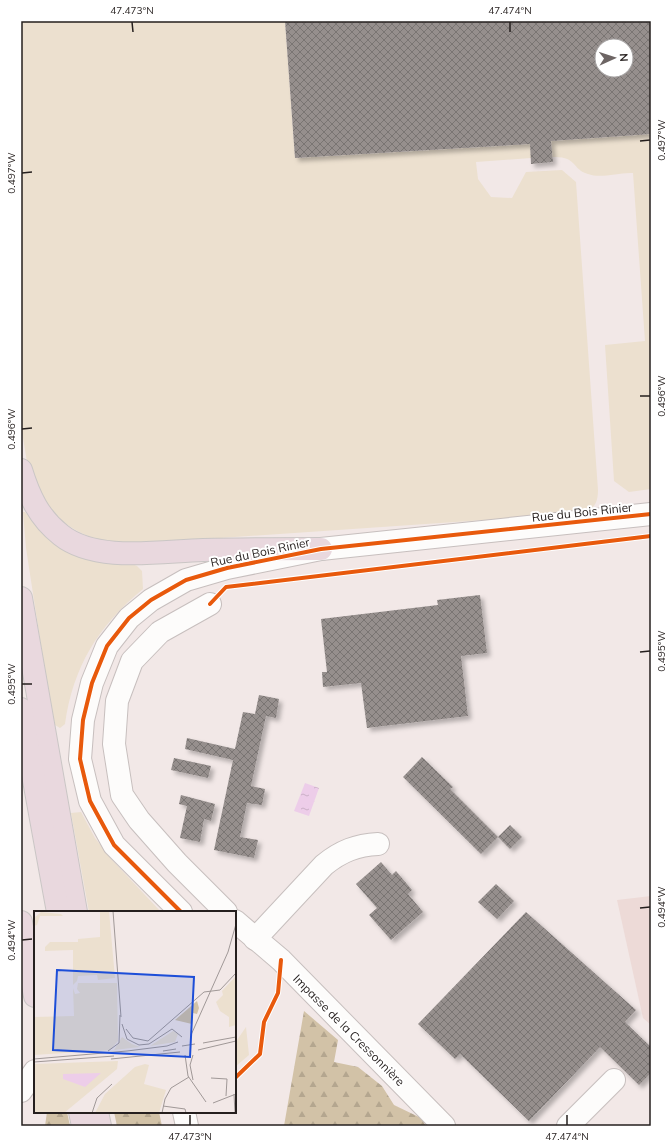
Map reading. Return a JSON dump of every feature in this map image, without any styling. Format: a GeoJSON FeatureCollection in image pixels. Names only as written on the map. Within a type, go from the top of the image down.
{"type":"FeatureCollection","features":[{"type":"Feature","properties":{"kind":"highway"},"geometry":{"type":"LineString","coordinates":[[21,470],[28,490],[41,516],[62,536],[85,548],[121,553],[203,550],[322,549]]}},
{"type":"Feature","properties":{"kind":"highway"},"geometry":{"type":"LineString","coordinates":[[21,598],[76,911]]}},
{"type":"Feature","properties":{"kind":"highway"},"geometry":{"type":"LineString","coordinates":[[21,709],[58,911]]}},
{"type":"Feature","properties":{"kind":"highway"},"geometry":{"type":"LineString","coordinates":[[21,791],[43,911]]}},
{"type":"Feature","properties":{"kind":"highway"},"geometry":{"type":"LineString","coordinates":[[21,922],[34,991]]}},
{"type":"Feature","properties":{"kind":"highway"},"geometry":{"type":"LineString","coordinates":[[80,1113],[83,1126]]}},
{"type":"Feature","properties":{"kind":"highway"},"geometry":{"type":"LineString","coordinates":[[97,1113],[100,1126]]}},
{"type":"Feature","properties":{"kind":"street","name":"Rue du Bois Rinier"},"geometry":{"type":"LineString","coordinates":[[180,911],[114,845],[90,802],[80,759],[83,720],[92,683],[107,646],[129,618],[151,600],[186,580],[227,568],[322,549],[651,514]]}},
{"type":"Feature","properties":{"kind":"street"},"geometry":{"type":"LineString","coordinates":[[210,604],[160,632],[132,661],[117,701],[114,744],[122,795],[139,820],[225,911]]}},
{"type":"Feature","properties":{"kind":"street"},"geometry":{"type":"LineString","coordinates":[[255,938],[334,856],[355,847],[378,844]]}},
{"type":"Feature","properties":{"kind":"street","name":"Impasse de la Cressonnière"},"geometry":{"type":"LineString","coordinates":[[236,921],[281,960],[444,1126]]}},
{"type":"Feature","properties":{"kind":"street"},"geometry":{"type":"LineString","coordinates":[[21,1091],[34,1072]]}},
{"type":"Feature","properties":{"kind":"street"},"geometry":{"type":"LineString","coordinates":[[568,1126],[614,1080]]}},
{"type":"Feature","properties":{"kind":"street"},"geometry":{"type":"LineString","coordinates":[[184,1113],[187,1126]]}},
{"type":"Feature","properties":{"kind":"shaded area"},"geometry":{"type":"Polygon","coordinates":[[[21,21],[285,21],[295,158],[530,144],[531,158],[476,162],[478,179],[491,197],[512,198],[526,172],[562,170],[576,182],[598,490],[598,496],[594,505],[588,511],[572,514],[133,544],[111,543],[95,539],[70,527],[59,518],[40,498],[34,486],[29,473],[21,427],[21,21]]]}},
{"type":"Feature","properties":{"kind":"shaded area"},"geometry":{"type":"Polygon","coordinates":[[[651,134],[651,489],[629,492],[614,481],[605,345],[645,341],[633,173],[604,176],[588,174],[566,159],[552,157],[551,141],[651,134]]]}},
{"type":"Feature","properties":{"kind":"shaded area"},"geometry":{"type":"Polygon","coordinates":[[[23,512],[25,512],[33,521],[137,566],[142,571],[143,589],[113,618],[90,649],[81,666],[74,684],[65,724],[60,728],[55,725],[49,698],[26,548],[23,512]]]}},
{"type":"Feature","properties":{"kind":"shaded area"},"geometry":{"type":"Polygon","coordinates":[[[81,812],[95,838],[113,861],[160,911],[89,911],[71,813],[81,812]]]}},
{"type":"Feature","properties":{"kind":"shaded area"},"geometry":{"type":"Polygon","coordinates":[[[651,896],[651,1025],[643,1018],[617,900],[651,896]]]}},
{"type":"Feature","properties":{"kind":"shaded area"},"geometry":{"type":"Polygon","coordinates":[[[246,1027],[249,1055],[236,1066],[236,1042],[246,1027]]]}},
{"type":"Feature","properties":{"kind":"green space"},"geometry":{"type":"Polygon","coordinates":[[[304,1011],[338,1040],[334,1062],[358,1067],[382,1086],[394,1105],[421,1118],[426,1126],[284,1126],[304,1011]]]}},
{"type":"Feature","properties":{"kind":"green space"},"geometry":{"type":"Polygon","coordinates":[[[47,1113],[67,1113],[70,1126],[45,1126],[47,1113]]]}},
{"type":"Feature","properties":{"kind":"green space"},"geometry":{"type":"Polygon","coordinates":[[[114,1113],[159,1113],[162,1126],[117,1126],[114,1113]]]}},
{"type":"Feature","properties":{"kind":"water"},"geometry":{"type":"Polygon","coordinates":[[[305,783],[319,788],[309,816],[294,811],[305,783]]]}},
{"type":"Feature","properties":{"kind":"building"},"geometry":{"type":"Polygon","coordinates":[[[285,21],[651,21],[651,134],[551,141],[553,162],[531,164],[530,144],[295,158],[285,21]]]}},
{"type":"Feature","properties":{"kind":"building"},"geometry":{"type":"Polygon","coordinates":[[[480,595],[487,653],[461,656],[468,716],[367,728],[361,683],[323,687],[322,672],[327,672],[321,619],[438,605],[437,600],[480,595]]]}},
{"type":"Feature","properties":{"kind":"building"},"geometry":{"type":"Polygon","coordinates":[[[259,695],[279,699],[276,718],[266,716],[251,786],[265,789],[262,805],[247,803],[240,837],[258,840],[254,858],[214,850],[233,760],[185,749],[187,738],[235,749],[243,712],[255,714],[259,695]]]}},
{"type":"Feature","properties":{"kind":"building"},"geometry":{"type":"Polygon","coordinates":[[[422,757],[453,787],[450,789],[498,837],[481,854],[403,777],[422,757]]]}},
{"type":"Feature","properties":{"kind":"building"},"geometry":{"type":"Polygon","coordinates":[[[174,758],[211,766],[208,778],[171,770],[174,758]]]}},
{"type":"Feature","properties":{"kind":"building"},"geometry":{"type":"Polygon","coordinates":[[[181,795],[215,804],[211,821],[204,819],[200,842],[180,838],[187,806],[179,804],[181,795]]]}},
{"type":"Feature","properties":{"kind":"building"},"geometry":{"type":"Polygon","coordinates":[[[510,825],[522,837],[510,849],[498,837],[510,825]]]}},
{"type":"Feature","properties":{"kind":"building"},"geometry":{"type":"Polygon","coordinates":[[[381,862],[392,875],[396,871],[412,890],[408,894],[423,912],[391,940],[369,915],[377,908],[356,884],[381,862]]]}},
{"type":"Feature","properties":{"kind":"building"},"geometry":{"type":"Polygon","coordinates":[[[496,884],[514,901],[497,919],[478,902],[496,884]]]}},
{"type":"Feature","properties":{"kind":"building"},"geometry":{"type":"Polygon","coordinates":[[[526,912],[636,1010],[625,1022],[651,1047],[651,1073],[639,1085],[600,1047],[529,1121],[460,1054],[455,1059],[418,1024],[526,912]]]}},
{"type":"Feature","properties":{"kind":"cycle path"},"geometry":{"type":"LineString","coordinates":[[180,911],[114,845],[90,801],[80,759],[83,720],[92,683],[107,646],[129,618],[151,600],[186,580],[227,568],[321,549],[651,514]]}},
{"type":"Feature","properties":{"kind":"cycle path"},"geometry":{"type":"LineString","coordinates":[[210,604],[226,587],[651,536]]}},
{"type":"Feature","properties":{"kind":"cycle path"},"geometry":{"type":"LineString","coordinates":[[236,1077],[260,1054],[264,1022],[278,993],[281,960]]}}]}
